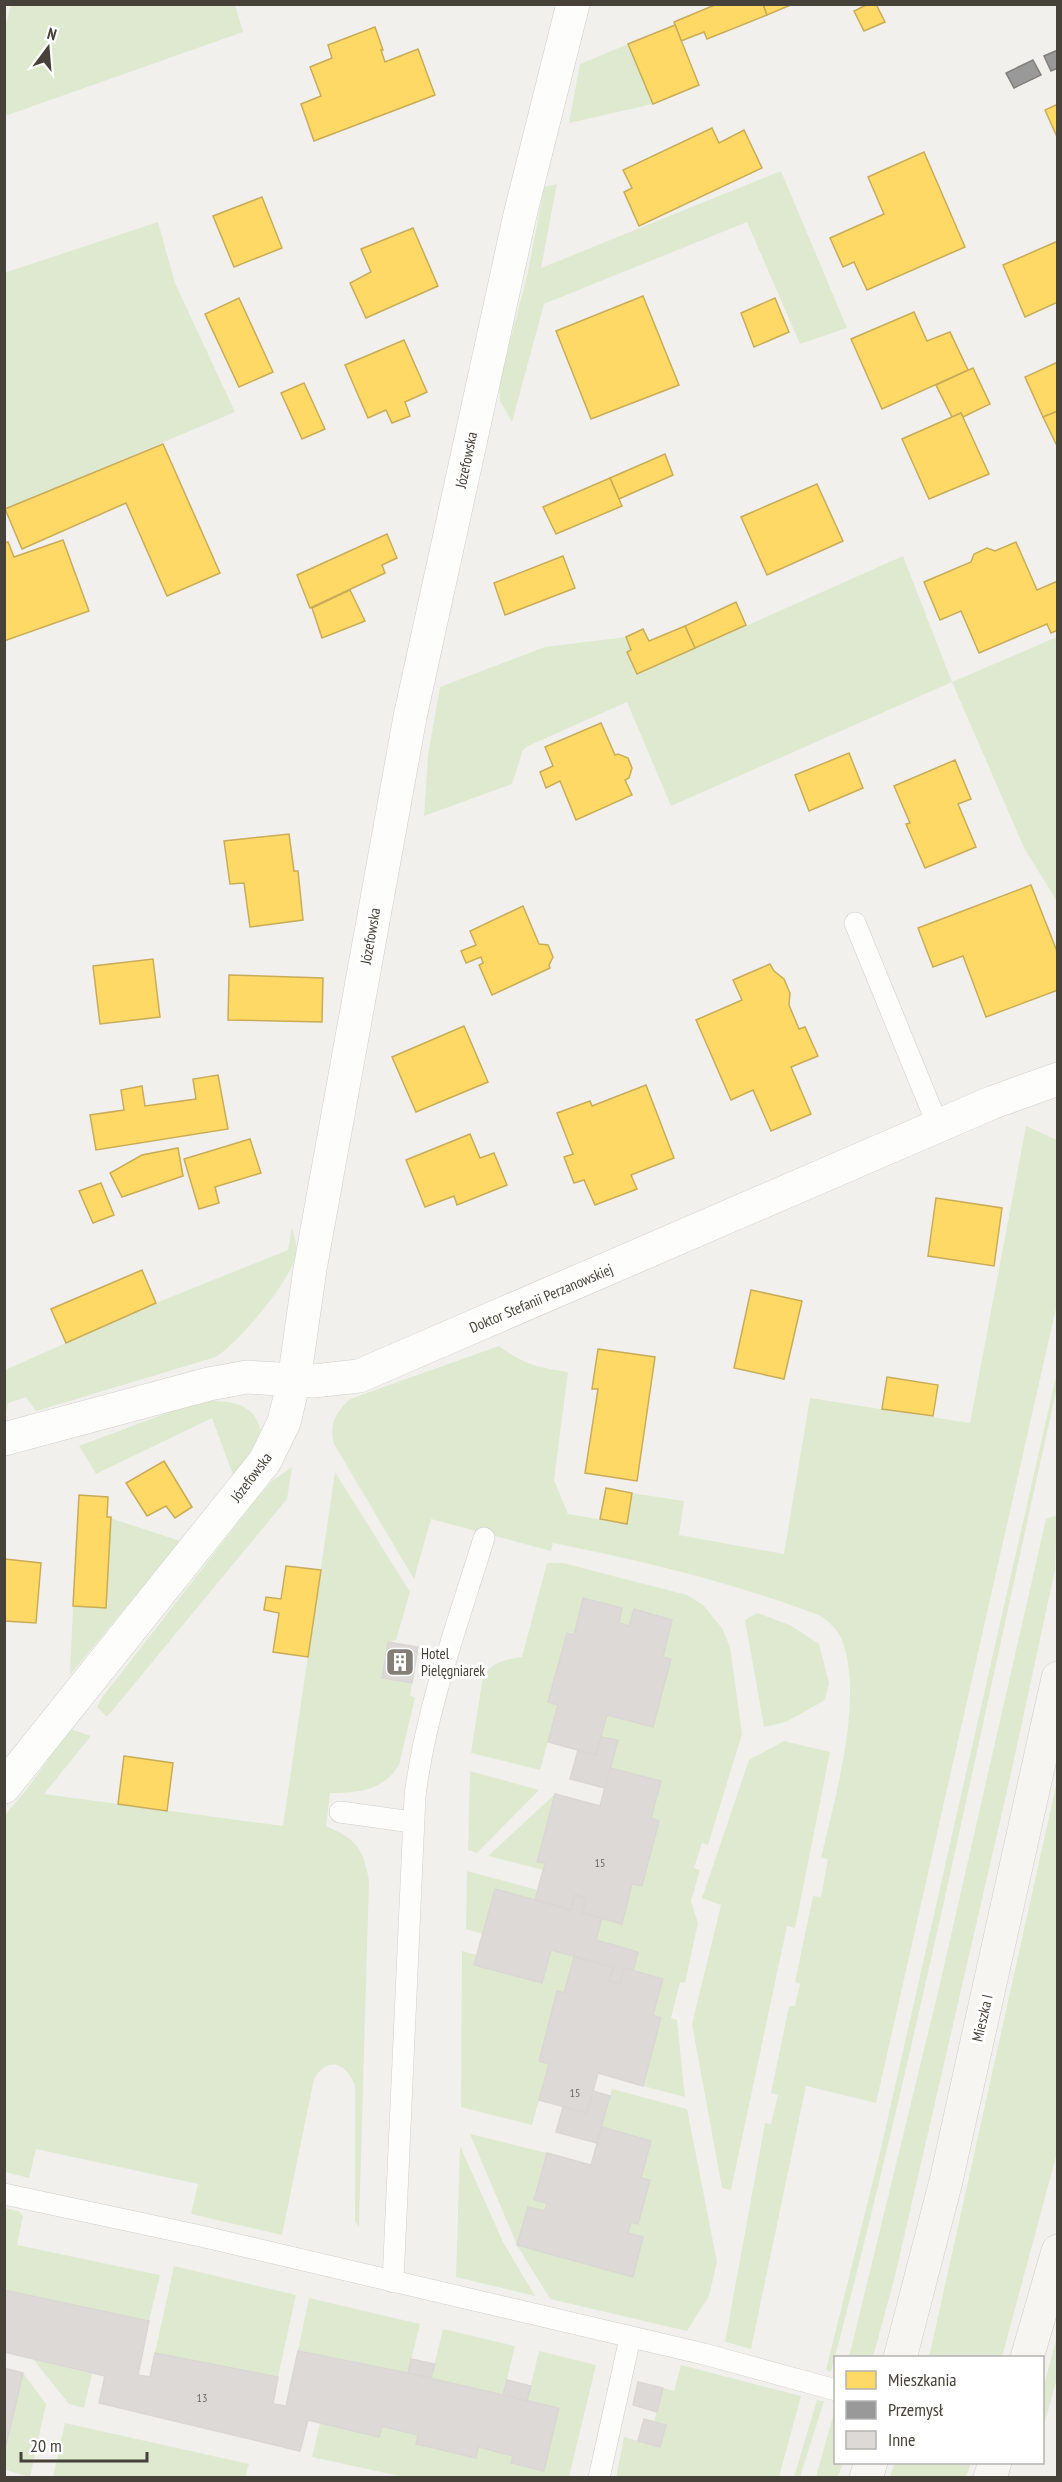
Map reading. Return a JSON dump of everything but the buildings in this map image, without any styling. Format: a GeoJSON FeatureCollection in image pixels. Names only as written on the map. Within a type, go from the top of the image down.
{"type":"FeatureCollection","features":[{"type":"Feature","properties":{"kind":"street","name":"Józefowska"},"geometry":{"type":"LineString","coordinates":[[4,1786],[265,1461],[284,1422],[294,1381],[310,1269],[410,717],[520,215],[573,4]]}},
{"type":"Feature","properties":{"kind":"street","name":"Doktor Stefanii Perzanowskiej"},"geometry":{"type":"LineString","coordinates":[[4,1439],[209,1384],[247,1377],[313,1381],[359,1376],[991,1103],[1058,1079]]}},
{"type":"Feature","properties":{"kind":"street","name":"Mieszka I"},"geometry":{"type":"LineString","coordinates":[[901,2356],[946,2181],[1058,1678]]}},
{"type":"Feature","properties":{"kind":"street"},"geometry":{"type":"LineString","coordinates":[[1029,2356],[1058,2251]]}},
{"type":"Feature","properties":{"kind":"lane"},"geometry":{"type":"LineString","coordinates":[[855,923],[938,1126]]}},
{"type":"Feature","properties":{"kind":"lane"},"geometry":{"type":"LineString","coordinates":[[393,2282],[412,1822],[419,1766],[431,1715],[484,1538]]}},
{"type":"Feature","properties":{"kind":"lane"},"geometry":{"type":"LineString","coordinates":[[340,1812],[412,1822]]}},
{"type":"Feature","properties":{"kind":"lane"},"geometry":{"type":"LineString","coordinates":[[4,2194],[206,2237],[704,2355],[834,2389]]}},
{"type":"Feature","properties":{"kind":"lane"},"geometry":{"type":"LineString","coordinates":[[599,2478],[630,2338]]}},
{"type":"Feature","properties":{"kind":"green space"},"geometry":{"type":"Polygon","coordinates":[[[11,5],[235,5],[243,32],[5,116],[4,31],[11,5]]]}},
{"type":"Feature","properties":{"kind":"green space"},"geometry":{"type":"Polygon","coordinates":[[[628,44],[653,104],[569,123],[580,64],[628,44]]]}},
{"type":"Feature","properties":{"kind":"green space"},"geometry":{"type":"Polygon","coordinates":[[[781,171],[847,328],[800,344],[747,222],[544,304],[512,422],[500,401],[499,384],[528,272],[544,187],[557,184],[541,268],[781,171]]]}},
{"type":"Feature","properties":{"kind":"green space"},"geometry":{"type":"Polygon","coordinates":[[[158,222],[175,283],[235,412],[5,509],[4,273],[158,222]]]}},
{"type":"Feature","properties":{"kind":"green space"},"geometry":{"type":"Polygon","coordinates":[[[903,556],[952,682],[671,806],[627,702],[528,746],[523,750],[512,784],[424,816],[428,755],[440,687],[545,647],[626,637],[631,650],[627,652],[638,674],[903,556]]]}},
{"type":"Feature","properties":{"kind":"green space"},"geometry":{"type":"Polygon","coordinates":[[[1057,637],[1057,901],[1025,850],[952,682],[1057,637]]]}},
{"type":"Feature","properties":{"kind":"green space"},"geometry":{"type":"Polygon","coordinates":[[[1026,1126],[1057,1140],[1057,1304],[876,2103],[806,2086],[751,2349],[725,2342],[765,2123],[771,2124],[778,2095],[771,2093],[789,2006],[795,2006],[800,1984],[795,1982],[813,1896],[821,1897],[828,1859],[821,1858],[840,1778],[849,1719],[848,1664],[842,1640],[821,1616],[756,1593],[621,1557],[553,1543],[551,1551],[431,1519],[414,1579],[334,1444],[332,1430],[334,1419],[350,1399],[499,1346],[531,1364],[568,1372],[554,1480],[568,1514],[627,1524],[632,1493],[684,1501],[679,1535],[784,1554],[810,1398],[970,1423],[1026,1126]]]}},
{"type":"Feature","properties":{"kind":"green space"},"geometry":{"type":"Polygon","coordinates":[[[292,1227],[297,1250],[287,1276],[251,1324],[216,1357],[36,1411],[26,1397],[8,1403],[5,1419],[5,1370],[156,1303],[288,1250],[292,1227]]]}},
{"type":"Feature","properties":{"kind":"green space"},"geometry":{"type":"Polygon","coordinates":[[[1057,1372],[1057,1388],[921,2004],[831,2372],[826,2370],[881,2148],[1057,1372]]]}},
{"type":"Feature","properties":{"kind":"green space"},"geometry":{"type":"Polygon","coordinates":[[[199,1401],[234,1403],[242,1406],[249,1410],[259,1425],[261,1436],[257,1447],[233,1475],[212,1418],[96,1474],[79,1446],[199,1401]]]}},
{"type":"Feature","properties":{"kind":"green space"},"geometry":{"type":"Polygon","coordinates":[[[292,1467],[287,1499],[107,1717],[97,1707],[101,1699],[258,1497],[272,1481],[292,1467]]]}},
{"type":"Feature","properties":{"kind":"green space"},"geometry":{"type":"Polygon","coordinates":[[[335,1472],[410,1592],[396,1640],[388,1642],[382,1678],[412,1683],[410,1695],[415,1698],[399,1765],[393,1774],[369,1789],[330,1793],[326,1826],[345,1835],[361,1852],[369,1880],[359,2227],[355,2221],[355,2085],[346,2071],[336,2065],[325,2067],[314,2079],[282,2235],[191,2214],[198,2184],[36,2149],[29,2178],[5,2172],[5,1815],[27,1789],[70,1729],[91,1736],[44,1794],[283,1826],[335,1472]]]}},
{"type":"Feature","properties":{"kind":"green space"},"geometry":{"type":"Polygon","coordinates":[[[1057,1515],[1055,1570],[1010,1778],[895,2276],[873,2356],[849,2356],[939,1988],[1046,1519],[1057,1515]]]}},
{"type":"Feature","properties":{"kind":"green space"},"geometry":{"type":"Polygon","coordinates":[[[107,1517],[180,1541],[70,1675],[73,1606],[106,1608],[107,1517]]]}},
{"type":"Feature","properties":{"kind":"green space"},"geometry":{"type":"Polygon","coordinates":[[[547,1563],[563,1563],[687,1595],[703,1605],[722,1628],[730,1647],[742,1734],[708,1845],[702,1843],[694,1868],[700,1870],[691,1901],[698,1923],[685,1983],[680,1982],[671,2018],[677,2020],[685,2097],[643,2086],[661,2018],[653,2015],[663,1979],[633,1971],[638,1952],[596,1940],[602,1918],[622,1923],[632,1884],[642,1886],[659,1821],[651,1818],[661,1781],[610,1768],[617,1741],[601,1737],[607,1715],[653,1727],[671,1659],[663,1657],[672,1620],[634,1610],[629,1626],[619,1623],[622,1608],[583,1598],[574,1635],[567,1633],[548,1702],[558,1705],[540,1770],[471,1753],[483,1676],[491,1667],[500,1662],[522,1657],[547,1563]]]}},
{"type":"Feature","properties":{"kind":"green space"},"geometry":{"type":"Polygon","coordinates":[[[757,1613],[790,1625],[819,1644],[829,1683],[825,1700],[786,1722],[764,1727],[745,1620],[757,1613]]]}},
{"type":"Feature","properties":{"kind":"green space"},"geometry":{"type":"Polygon","coordinates":[[[784,1741],[830,1752],[795,1928],[787,1926],[731,2190],[722,2188],[692,2024],[721,1905],[702,1898],[749,1760],[784,1741]]]}},
{"type":"Feature","properties":{"kind":"green space"},"geometry":{"type":"Polygon","coordinates":[[[470,1771],[539,1790],[477,1853],[468,1850],[470,1771]]]}},
{"type":"Feature","properties":{"kind":"green space"},"geometry":{"type":"Polygon","coordinates":[[[1057,1781],[1057,2153],[1002,2356],[929,2356],[1057,1781]]]}},
{"type":"Feature","properties":{"kind":"green space"},"geometry":{"type":"Polygon","coordinates":[[[555,1794],[538,1862],[545,1863],[543,1870],[488,1856],[555,1794]]]}},
{"type":"Feature","properties":{"kind":"green space"},"geometry":{"type":"Polygon","coordinates":[[[467,1871],[538,1890],[535,1900],[495,1890],[483,1934],[466,1929],[467,1871]]]}},
{"type":"Feature","properties":{"kind":"green space"},"geometry":{"type":"Polygon","coordinates":[[[551,1950],[574,1957],[564,1993],[557,1992],[539,2060],[549,2064],[532,2125],[461,2107],[462,1951],[477,1955],[551,1950]]]}},
{"type":"Feature","properties":{"kind":"green space"},"geometry":{"type":"Polygon","coordinates":[[[612,2089],[687,2109],[717,2262],[709,2296],[687,2331],[550,2299],[517,2245],[470,2134],[547,2153],[535,2199],[547,2203],[545,2211],[528,2208],[518,2245],[633,2277],[643,2238],[628,2233],[631,2222],[638,2224],[649,2180],[641,2178],[651,2141],[602,2127],[612,2089]]]}},
{"type":"Feature","properties":{"kind":"green space"},"geometry":{"type":"Polygon","coordinates":[[[460,2146],[504,2244],[535,2296],[456,2277],[460,2146]]]}},
{"type":"Feature","properties":{"kind":"green space"},"geometry":{"type":"Polygon","coordinates":[[[5,2208],[18,2211],[23,2216],[17,2245],[160,2275],[149,2321],[5,2290],[5,2208]]]}},
{"type":"Feature","properties":{"kind":"green space"},"geometry":{"type":"Polygon","coordinates":[[[174,2266],[296,2295],[278,2377],[155,2353],[174,2266]]]}},
{"type":"Feature","properties":{"kind":"green space"},"geometry":{"type":"Polygon","coordinates":[[[309,2298],[420,2324],[408,2373],[298,2351],[309,2298]]]}},
{"type":"Feature","properties":{"kind":"green space"},"geometry":{"type":"Polygon","coordinates":[[[443,2329],[515,2346],[503,2395],[431,2378],[443,2329]]]}},
{"type":"Feature","properties":{"kind":"green space"},"geometry":{"type":"Polygon","coordinates":[[[1057,2336],[1057,2378],[1044,2425],[1044,2385],[1057,2336]]]}},
{"type":"Feature","properties":{"kind":"green space"},"geometry":{"type":"Polygon","coordinates":[[[539,2351],[596,2365],[569,2477],[404,2477],[312,2457],[320,2423],[382,2426],[418,2435],[416,2444],[476,2457],[478,2447],[513,2456],[511,2464],[544,2471],[559,2409],[527,2401],[539,2351]]]}},
{"type":"Feature","properties":{"kind":"green space"},"geometry":{"type":"Polygon","coordinates":[[[33,2359],[92,2374],[84,2408],[69,2404],[33,2359]]]}},
{"type":"Feature","properties":{"kind":"green space"},"geometry":{"type":"Polygon","coordinates":[[[681,2365],[801,2396],[779,2477],[616,2478],[624,2437],[660,2447],[666,2425],[654,2422],[663,2388],[674,2391],[681,2365]]]}},
{"type":"Feature","properties":{"kind":"green space"},"geometry":{"type":"Polygon","coordinates":[[[23,2373],[46,2404],[30,2477],[5,2470],[5,2454],[23,2373]]]}},
{"type":"Feature","properties":{"kind":"green space"},"geometry":{"type":"Polygon","coordinates":[[[817,2400],[824,2401],[800,2477],[794,2477],[817,2400]]]}},
{"type":"Feature","properties":{"kind":"green space"},"geometry":{"type":"Polygon","coordinates":[[[834,2413],[834,2464],[843,2464],[838,2477],[816,2477],[834,2413]]]}},
{"type":"Feature","properties":{"kind":"green space"},"geometry":{"type":"Polygon","coordinates":[[[65,2423],[249,2464],[245,2477],[53,2477],[65,2423]]]}},
{"type":"Feature","properties":{"kind":"green space"},"geometry":{"type":"Polygon","coordinates":[[[893,2464],[971,2464],[966,2477],[890,2477],[893,2464]]]}},
{"type":"Feature","properties":{"kind":"place","name":"Hotel Pielęgniarek"},"geometry":{"type":"Point","coordinates":[400,1662]}}]}
